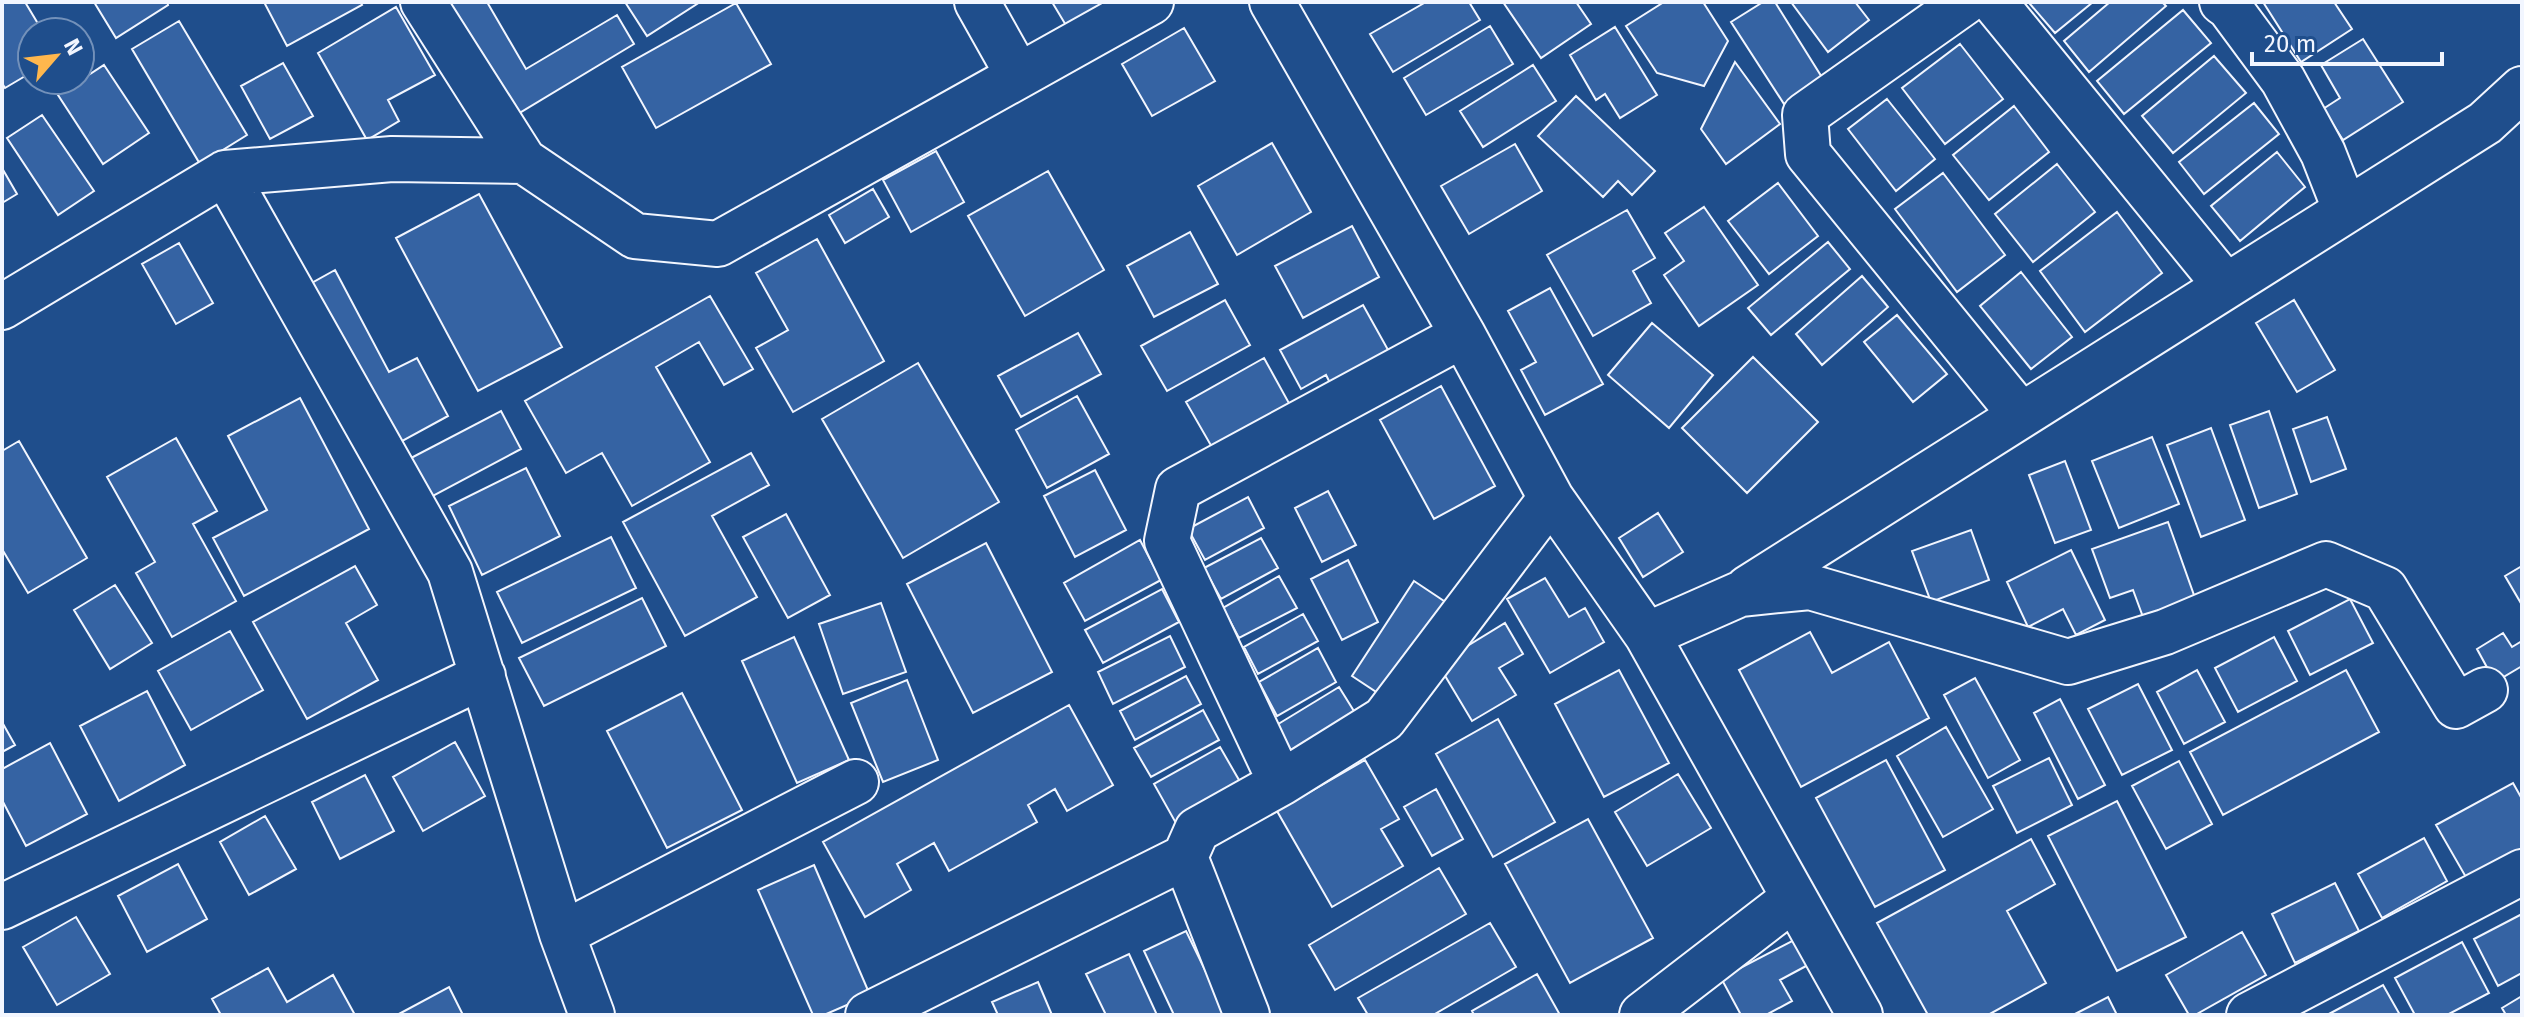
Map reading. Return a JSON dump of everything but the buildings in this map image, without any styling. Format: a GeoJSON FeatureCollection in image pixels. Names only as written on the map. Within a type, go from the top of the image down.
{"type":"FeatureCollection","features":[{"type":"Feature","properties":{"kind":"street"},"geometry":{"type":"LineString","coordinates":[[423,2],[524,161],[635,236],[718,244],[1151,2]]}},
{"type":"Feature","properties":{"kind":"street"},"geometry":{"type":"LineString","coordinates":[[977,2],[1018,75]]}},
{"type":"Feature","properties":{"kind":"street"},"geometry":{"type":"LineString","coordinates":[[1272,2],[1463,335],[1551,498],[1647,635],[1860,1015]]}},
{"type":"Feature","properties":{"kind":"street"},"geometry":{"type":"LineString","coordinates":[[1965,2],[1805,115],[1808,154],[2021,415]]}},
{"type":"Feature","properties":{"kind":"street"},"geometry":{"type":"LineString","coordinates":[[1994,2],[2226,286]]}},
{"type":"Feature","properties":{"kind":"street"},"geometry":{"type":"LineString","coordinates":[[2222,2],[2229,7],[2283,80],[2323,153],[2345,209]]}},
{"type":"Feature","properties":{"kind":"street"},"geometry":{"type":"LineString","coordinates":[[1647,635],[1740,594],[2485,123],[2522,89]]}},
{"type":"Feature","properties":{"kind":"street"},"geometry":{"type":"LineString","coordinates":[[2,307],[225,173],[392,159],[524,161]]}},
{"type":"Feature","properties":{"kind":"street"},"geometry":{"type":"LineString","coordinates":[[225,173],[450,572],[562,934],[592,1015]]}},
{"type":"Feature","properties":{"kind":"street"},"geometry":{"type":"LineString","coordinates":[[1281,783],[1167,541],[1178,489],[1463,335]]}},
{"type":"Feature","properties":{"kind":"street"},"geometry":{"type":"LineString","coordinates":[[868,1015],[1185,857],[1197,830],[1281,783],[1384,719],[1551,498]]}},
{"type":"Feature","properties":{"kind":"street"},"geometry":{"type":"LineString","coordinates":[[1740,594],[1810,587],[2068,662],[2165,632],[2326,564],[2385,589],[2456,706],[2485,690]]}},
{"type":"Feature","properties":{"kind":"street"},"geometry":{"type":"LineString","coordinates":[[2,907],[483,676]]}},
{"type":"Feature","properties":{"kind":"street"},"geometry":{"type":"LineString","coordinates":[[562,934],[856,782]]}},
{"type":"Feature","properties":{"kind":"street"},"geometry":{"type":"LineString","coordinates":[[1185,857],[1247,1015]]}},
{"type":"Feature","properties":{"kind":"street"},"geometry":{"type":"LineString","coordinates":[[2249,1015],[2522,872]]}},
{"type":"Feature","properties":{"kind":"street"},"geometry":{"type":"LineString","coordinates":[[1642,1015],[1794,898]]}}]}
